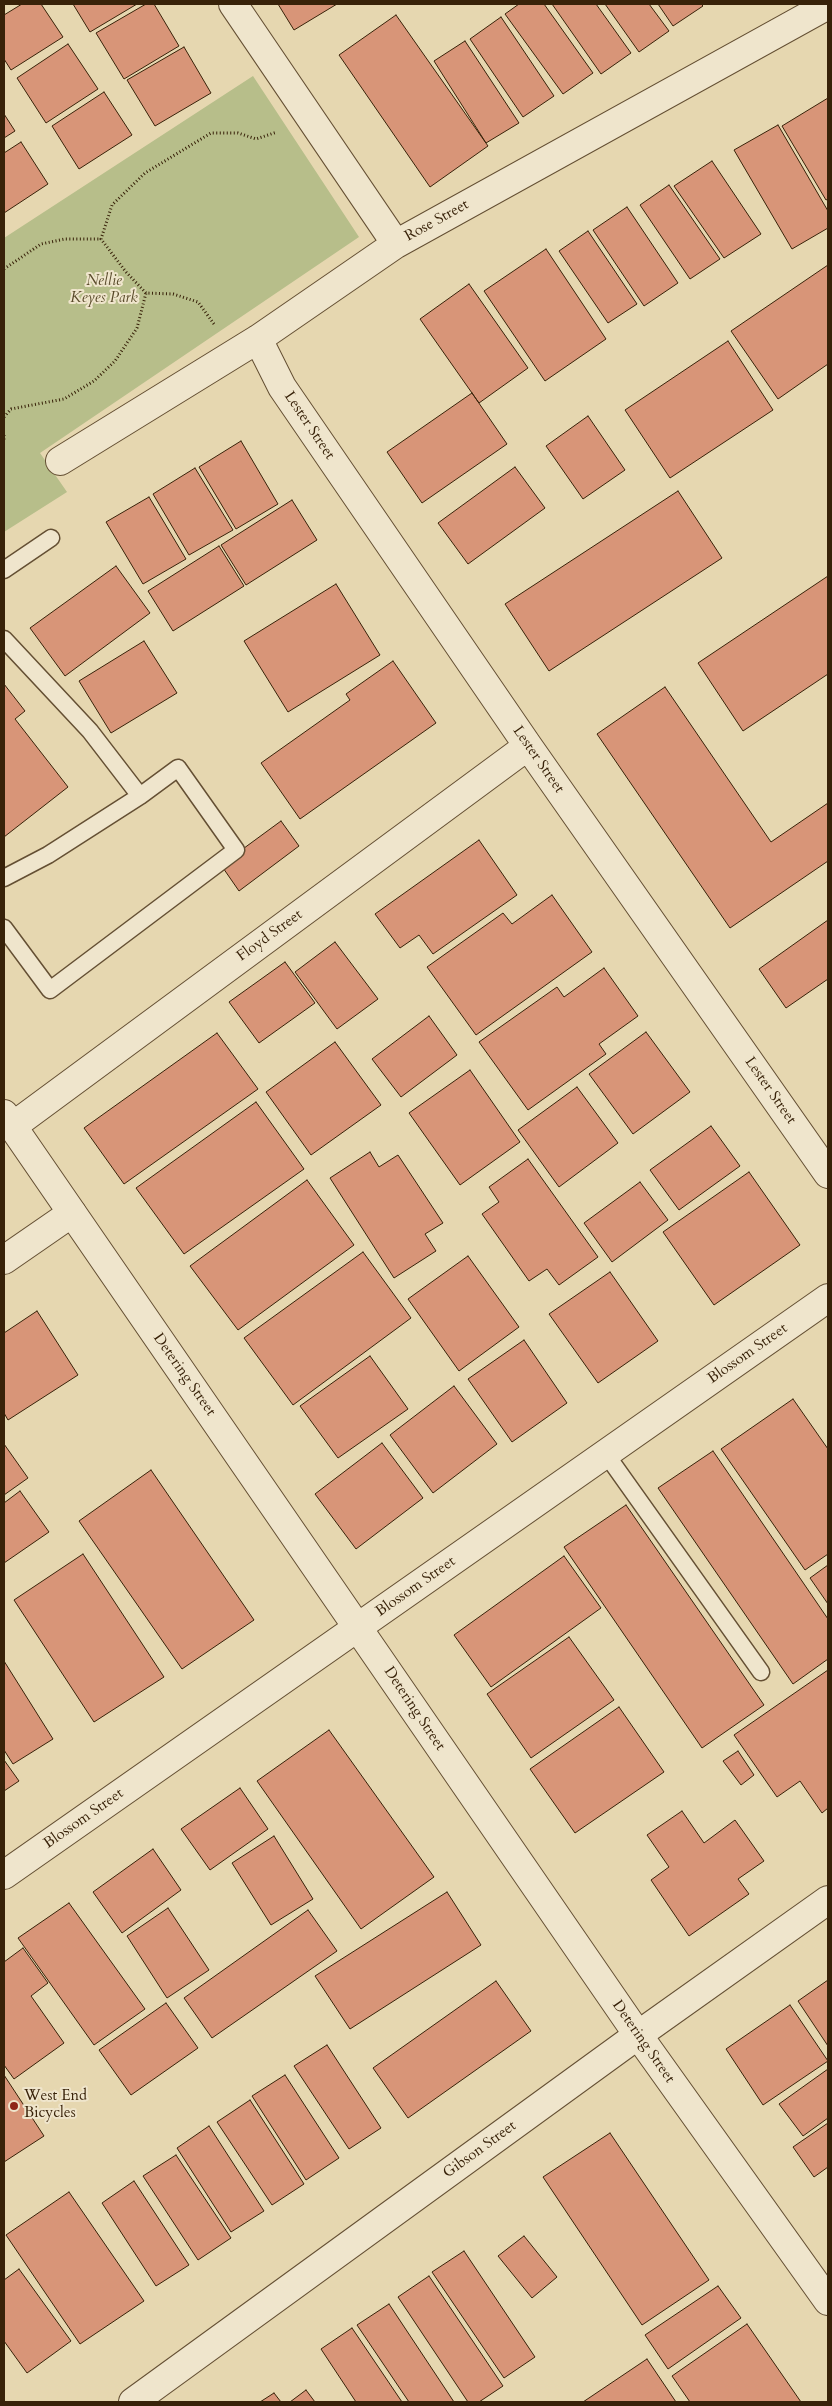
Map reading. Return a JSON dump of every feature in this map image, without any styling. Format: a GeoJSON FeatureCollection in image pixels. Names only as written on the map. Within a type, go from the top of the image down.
{"type":"FeatureCollection","features":[{"type":"Feature","properties":{"kind":"street"},"geometry":{"type":"LineString","coordinates":[[233,4],[396,244]]}},
{"type":"Feature","properties":{"kind":"street","name":"Rose Street"},"geometry":{"type":"LineString","coordinates":[[60,460],[247,345],[396,244],[828,5]]}},
{"type":"Feature","properties":{"kind":"street","name":"Lester Street"},"geometry":{"type":"LineString","coordinates":[[247,345],[282,386],[528,746],[828,1174]]}},
{"type":"Feature","properties":{"kind":"street","name":"Floyd Street"},"geometry":{"type":"LineString","coordinates":[[8,1120],[528,746]]}},
{"type":"Feature","properties":{"kind":"street","name":"Detering Street"},"geometry":{"type":"LineString","coordinates":[[8,1120],[638,2035],[828,2301]]}},
{"type":"Feature","properties":{"kind":"street"},"geometry":{"type":"LineString","coordinates":[[4,1260],[72,1213]]}},
{"type":"Feature","properties":{"kind":"street","name":"Blossom Street"},"geometry":{"type":"LineString","coordinates":[[4,1875],[828,1298]]}},
{"type":"Feature","properties":{"kind":"street","name":"Gibson Street"},"geometry":{"type":"LineString","coordinates":[[133,2402],[638,2035],[828,1900]]}},
{"type":"Feature","properties":{"kind":"lane"},"geometry":{"type":"LineString","coordinates":[[4,570],[51,538]]}},
{"type":"Feature","properties":{"kind":"lane"},"geometry":{"type":"LineString","coordinates":[[4,639],[90,731],[140,796]]}},
{"type":"Feature","properties":{"kind":"lane"},"geometry":{"type":"LineString","coordinates":[[4,878],[48,855],[140,796],[178,768],[236,850],[50,990],[4,928]]}},
{"type":"Feature","properties":{"kind":"lane"},"geometry":{"type":"LineString","coordinates":[[606,1454],[761,1672]]}},
{"type":"Feature","properties":{"kind":"path"},"geometry":{"type":"LineString","coordinates":[[101,239],[112,205],[145,173],[176,152],[211,133],[238,133],[256,139],[283,130],[307,113]]}},
{"type":"Feature","properties":{"kind":"path"},"geometry":{"type":"LineString","coordinates":[[4,268],[41,244],[64,239],[101,239]]}},
{"type":"Feature","properties":{"kind":"path"},"geometry":{"type":"LineString","coordinates":[[101,239],[126,272],[146,293],[174,294],[198,302],[247,345]]}},
{"type":"Feature","properties":{"kind":"path"},"geometry":{"type":"LineString","coordinates":[[4,417],[11,410],[64,399],[94,381],[115,361],[137,328],[146,293]]}},
{"type":"Feature","properties":{"kind":"path"},"geometry":{"type":"LineString","coordinates":[[4,435],[4,440]]}},
{"type":"Feature","properties":{"kind":"green space","name":"Nellie Keyes Park"},"geometry":{"type":"Polygon","coordinates":[[[253,76],[359,237],[40,453],[67,492],[4,532],[4,238],[253,76]]]}},
{"type":"Feature","properties":{"kind":"building"},"geometry":{"type":"Polygon","coordinates":[[[22,4],[41,4],[63,37],[11,70],[4,59],[4,15],[22,4]]]}},
{"type":"Feature","properties":{"kind":"building"},"geometry":{"type":"Polygon","coordinates":[[[73,4],[137,4],[90,32],[73,4]]]}},
{"type":"Feature","properties":{"kind":"building"},"geometry":{"type":"Polygon","coordinates":[[[146,4],[154,4],[179,46],[124,79],[96,33],[146,4]]]}},
{"type":"Feature","properties":{"kind":"building"},"geometry":{"type":"Polygon","coordinates":[[[278,4],[337,4],[294,30],[278,4]]]}},
{"type":"Feature","properties":{"kind":"building"},"geometry":{"type":"Polygon","coordinates":[[[519,4],[544,4],[593,73],[563,94],[505,14],[519,4]]]}},
{"type":"Feature","properties":{"kind":"building"},"geometry":{"type":"Polygon","coordinates":[[[552,4],[596,4],[631,53],[601,74],[552,4]]]}},
{"type":"Feature","properties":{"kind":"building"},"geometry":{"type":"Polygon","coordinates":[[[605,4],[649,4],[669,31],[639,52],[605,4]]]}},
{"type":"Feature","properties":{"kind":"building"},"geometry":{"type":"Polygon","coordinates":[[[658,4],[701,4],[703,6],[673,26],[658,4]]]}},
{"type":"Feature","properties":{"kind":"building"},"geometry":{"type":"Polygon","coordinates":[[[396,15],[488,146],[430,187],[339,55],[396,15]]]}},
{"type":"Feature","properties":{"kind":"building"},"geometry":{"type":"Polygon","coordinates":[[[501,17],[554,96],[523,117],[470,39],[501,17]]]}},
{"type":"Feature","properties":{"kind":"building"},"geometry":{"type":"Polygon","coordinates":[[[465,41],[519,123],[486,143],[434,61],[465,41]]]}},
{"type":"Feature","properties":{"kind":"building"},"geometry":{"type":"Polygon","coordinates":[[[68,44],[98,89],[46,123],[17,78],[68,44]]]}},
{"type":"Feature","properties":{"kind":"building"},"geometry":{"type":"Polygon","coordinates":[[[184,47],[211,93],[155,126],[127,80],[184,47]]]}},
{"type":"Feature","properties":{"kind":"building"},"geometry":{"type":"Polygon","coordinates":[[[104,92],[132,135],[79,169],[52,126],[104,92]]]}},
{"type":"Feature","properties":{"kind":"building"},"geometry":{"type":"Polygon","coordinates":[[[828,98],[828,199],[826,200],[782,126],[828,98]]]}},
{"type":"Feature","properties":{"kind":"building"},"geometry":{"type":"Polygon","coordinates":[[[4,114],[15,131],[4,138],[4,114]]]}},
{"type":"Feature","properties":{"kind":"building"},"geometry":{"type":"Polygon","coordinates":[[[778,125],[828,211],[828,228],[792,249],[734,150],[778,125]]]}},
{"type":"Feature","properties":{"kind":"building"},"geometry":{"type":"Polygon","coordinates":[[[21,142],[48,184],[4,213],[4,153],[21,142]]]}},
{"type":"Feature","properties":{"kind":"building"},"geometry":{"type":"Polygon","coordinates":[[[712,161],[761,234],[724,258],[674,186],[712,161]]]}},
{"type":"Feature","properties":{"kind":"building"},"geometry":{"type":"Polygon","coordinates":[[[669,185],[720,259],[690,279],[640,205],[669,185]]]}},
{"type":"Feature","properties":{"kind":"building"},"geometry":{"type":"Polygon","coordinates":[[[627,207],[678,283],[644,306],[593,230],[627,207]]]}},
{"type":"Feature","properties":{"kind":"building"},"geometry":{"type":"Polygon","coordinates":[[[588,231],[637,304],[608,323],[559,251],[588,231]]]}},
{"type":"Feature","properties":{"kind":"building"},"geometry":{"type":"Polygon","coordinates":[[[546,249],[606,339],[545,381],[484,291],[546,249]]]}},
{"type":"Feature","properties":{"kind":"building"},"geometry":{"type":"Polygon","coordinates":[[[828,265],[828,364],[778,399],[731,331],[828,265]]]}},
{"type":"Feature","properties":{"kind":"building"},"geometry":{"type":"Polygon","coordinates":[[[469,284],[528,368],[479,403],[420,319],[469,284]]]}},
{"type":"Feature","properties":{"kind":"building"},"geometry":{"type":"Polygon","coordinates":[[[728,341],[773,410],[670,478],[625,410],[728,341]]]}},
{"type":"Feature","properties":{"kind":"building"},"geometry":{"type":"Polygon","coordinates":[[[472,393],[507,444],[422,503],[387,452],[472,393]]]}},
{"type":"Feature","properties":{"kind":"building"},"geometry":{"type":"Polygon","coordinates":[[[588,416],[625,470],[583,499],[546,446],[588,416]]]}},
{"type":"Feature","properties":{"kind":"building"},"geometry":{"type":"Polygon","coordinates":[[[241,441],[278,504],[236,529],[199,467],[241,441]]]}},
{"type":"Feature","properties":{"kind":"building"},"geometry":{"type":"Polygon","coordinates":[[[515,467],[545,508],[468,564],[438,523],[515,467]]]}},
{"type":"Feature","properties":{"kind":"building"},"geometry":{"type":"Polygon","coordinates":[[[195,468],[233,530],[189,555],[153,494],[195,468]]]}},
{"type":"Feature","properties":{"kind":"building"},"geometry":{"type":"Polygon","coordinates":[[[678,491],[722,558],[549,671],[505,604],[678,491]]]}},
{"type":"Feature","properties":{"kind":"building"},"geometry":{"type":"Polygon","coordinates":[[[149,497],[186,559],[143,584],[106,522],[149,497]]]}},
{"type":"Feature","properties":{"kind":"building"},"geometry":{"type":"Polygon","coordinates":[[[292,500],[317,540],[246,585],[221,545],[292,500]]]}},
{"type":"Feature","properties":{"kind":"building"},"geometry":{"type":"Polygon","coordinates":[[[219,546],[244,586],[173,631],[148,591],[219,546]]]}},
{"type":"Feature","properties":{"kind":"building"},"geometry":{"type":"Polygon","coordinates":[[[116,566],[150,613],[65,676],[30,628],[116,566]]]}},
{"type":"Feature","properties":{"kind":"building"},"geometry":{"type":"Polygon","coordinates":[[[828,576],[828,674],[743,731],[698,663],[828,576]]]}},
{"type":"Feature","properties":{"kind":"building"},"geometry":{"type":"Polygon","coordinates":[[[336,584],[380,655],[288,712],[244,641],[336,584]]]}},
{"type":"Feature","properties":{"kind":"building"},"geometry":{"type":"Polygon","coordinates":[[[144,641],[177,693],[111,733],[79,681],[144,641]]]}},
{"type":"Feature","properties":{"kind":"building"},"geometry":{"type":"Polygon","coordinates":[[[393,661],[436,723],[300,819],[261,763],[350,700],[346,694],[393,661]]]}},
{"type":"Feature","properties":{"kind":"building"},"geometry":{"type":"Polygon","coordinates":[[[4,684],[25,711],[15,719],[68,787],[4,837],[4,684]]]}},
{"type":"Feature","properties":{"kind":"building"},"geometry":{"type":"Polygon","coordinates":[[[665,687],[771,842],[828,803],[828,861],[730,928],[597,734],[665,687]]]}},
{"type":"Feature","properties":{"kind":"building"},"geometry":{"type":"Polygon","coordinates":[[[281,821],[299,846],[239,891],[221,865],[281,821]]]}},
{"type":"Feature","properties":{"kind":"building"},"geometry":{"type":"Polygon","coordinates":[[[479,840],[517,895],[433,954],[419,935],[400,948],[375,914],[479,840]]]}},
{"type":"Feature","properties":{"kind":"building"},"geometry":{"type":"Polygon","coordinates":[[[552,895],[592,952],[476,1035],[427,967],[503,913],[512,924],[552,895]]]}},
{"type":"Feature","properties":{"kind":"building"},"geometry":{"type":"Polygon","coordinates":[[[828,920],[828,979],[786,1008],[759,969],[828,920]]]}},
{"type":"Feature","properties":{"kind":"building"},"geometry":{"type":"Polygon","coordinates":[[[335,942],[378,999],[337,1029],[295,972],[335,942]]]}},
{"type":"Feature","properties":{"kind":"building"},"geometry":{"type":"Polygon","coordinates":[[[285,962],[315,1003],[259,1043],[229,1002],[285,962]]]}},
{"type":"Feature","properties":{"kind":"building"},"geometry":{"type":"Polygon","coordinates":[[[604,968],[638,1016],[599,1044],[606,1054],[528,1110],[479,1042],[557,987],[564,997],[604,968]]]}},
{"type":"Feature","properties":{"kind":"building"},"geometry":{"type":"Polygon","coordinates":[[[429,1016],[457,1055],[401,1097],[372,1059],[429,1016]]]}},
{"type":"Feature","properties":{"kind":"building"},"geometry":{"type":"Polygon","coordinates":[[[646,1032],[690,1092],[633,1134],[589,1074],[646,1032]]]}},
{"type":"Feature","properties":{"kind":"building"},"geometry":{"type":"Polygon","coordinates":[[[217,1033],[258,1089],[124,1184],[84,1128],[217,1033]]]}},
{"type":"Feature","properties":{"kind":"building"},"geometry":{"type":"Polygon","coordinates":[[[335,1042],[381,1105],[311,1155],[266,1092],[335,1042]]]}},
{"type":"Feature","properties":{"kind":"building"},"geometry":{"type":"Polygon","coordinates":[[[470,1070],[520,1142],[460,1185],[409,1113],[470,1070]]]}},
{"type":"Feature","properties":{"kind":"building"},"geometry":{"type":"Polygon","coordinates":[[[577,1087],[618,1143],[559,1187],[518,1130],[577,1087]]]}},
{"type":"Feature","properties":{"kind":"building"},"geometry":{"type":"Polygon","coordinates":[[[256,1102],[304,1169],[184,1254],[136,1188],[256,1102]]]}},
{"type":"Feature","properties":{"kind":"building"},"geometry":{"type":"Polygon","coordinates":[[[711,1126],[740,1166],[679,1210],[650,1170],[711,1126]]]}},
{"type":"Feature","properties":{"kind":"building"},"geometry":{"type":"Polygon","coordinates":[[[370,1152],[379,1167],[398,1155],[443,1223],[425,1234],[436,1251],[394,1278],[330,1178],[370,1152]]]}},
{"type":"Feature","properties":{"kind":"building"},"geometry":{"type":"Polygon","coordinates":[[[528,1159],[598,1257],[559,1285],[547,1269],[529,1281],[482,1214],[499,1202],[489,1187],[528,1159]]]}},
{"type":"Feature","properties":{"kind":"building"},"geometry":{"type":"Polygon","coordinates":[[[749,1172],[800,1245],[714,1305],[663,1232],[749,1172]]]}},
{"type":"Feature","properties":{"kind":"building"},"geometry":{"type":"Polygon","coordinates":[[[307,1180],[354,1245],[238,1330],[190,1266],[307,1180]]]}},
{"type":"Feature","properties":{"kind":"building"},"geometry":{"type":"Polygon","coordinates":[[[640,1182],[668,1220],[612,1262],[584,1223],[640,1182]]]}},
{"type":"Feature","properties":{"kind":"building"},"geometry":{"type":"Polygon","coordinates":[[[363,1252],[411,1318],[293,1405],[244,1338],[363,1252]]]}},
{"type":"Feature","properties":{"kind":"building"},"geometry":{"type":"Polygon","coordinates":[[[468,1256],[519,1327],[459,1371],[408,1299],[468,1256]]]}},
{"type":"Feature","properties":{"kind":"building"},"geometry":{"type":"Polygon","coordinates":[[[610,1272],[658,1341],[598,1383],[549,1314],[610,1272]]]}},
{"type":"Feature","properties":{"kind":"building"},"geometry":{"type":"Polygon","coordinates":[[[37,1311],[78,1375],[8,1420],[4,1413],[4,1333],[37,1311]]]}},
{"type":"Feature","properties":{"kind":"building"},"geometry":{"type":"Polygon","coordinates":[[[524,1340],[567,1403],[512,1442],[468,1379],[524,1340]]]}},
{"type":"Feature","properties":{"kind":"building"},"geometry":{"type":"Polygon","coordinates":[[[370,1356],[408,1409],[338,1458],[300,1406],[370,1356]]]}},
{"type":"Feature","properties":{"kind":"building"},"geometry":{"type":"Polygon","coordinates":[[[454,1386],[497,1444],[433,1493],[390,1435],[454,1386]]]}},
{"type":"Feature","properties":{"kind":"building"},"geometry":{"type":"Polygon","coordinates":[[[793,1399],[828,1449],[828,1554],[805,1570],[721,1449],[793,1399]]]}},
{"type":"Feature","properties":{"kind":"building"},"geometry":{"type":"Polygon","coordinates":[[[382,1443],[423,1498],[356,1549],[315,1494],[382,1443]]]}},
{"type":"Feature","properties":{"kind":"building"},"geometry":{"type":"Polygon","coordinates":[[[4,1444],[28,1478],[4,1495],[4,1444]]]}},
{"type":"Feature","properties":{"kind":"building"},"geometry":{"type":"Polygon","coordinates":[[[713,1451],[828,1619],[828,1659],[793,1684],[658,1488],[713,1451]]]}},
{"type":"Feature","properties":{"kind":"building"},"geometry":{"type":"Polygon","coordinates":[[[151,1470],[254,1620],[182,1669],[79,1521],[151,1470]]]}},
{"type":"Feature","properties":{"kind":"building"},"geometry":{"type":"Polygon","coordinates":[[[20,1491],[49,1532],[4,1563],[4,1503],[20,1491]]]}},
{"type":"Feature","properties":{"kind":"building"},"geometry":{"type":"Polygon","coordinates":[[[626,1505],[764,1705],[702,1748],[564,1547],[626,1505]]]}},
{"type":"Feature","properties":{"kind":"building"},"geometry":{"type":"Polygon","coordinates":[[[83,1554],[164,1677],[94,1722],[14,1600],[83,1554]]]}},
{"type":"Feature","properties":{"kind":"building"},"geometry":{"type":"Polygon","coordinates":[[[564,1556],[601,1608],[491,1687],[454,1635],[564,1556]]]}},
{"type":"Feature","properties":{"kind":"building"},"geometry":{"type":"Polygon","coordinates":[[[828,1565],[828,1604],[810,1578],[828,1565]]]}},
{"type":"Feature","properties":{"kind":"building"},"geometry":{"type":"Polygon","coordinates":[[[569,1637],[614,1700],[531,1758],[487,1694],[569,1637]]]}},
{"type":"Feature","properties":{"kind":"building"},"geometry":{"type":"Polygon","coordinates":[[[4,1661],[53,1739],[13,1764],[4,1750],[4,1661]]]}},
{"type":"Feature","properties":{"kind":"building"},"geometry":{"type":"Polygon","coordinates":[[[828,1670],[828,1808],[822,1813],[800,1781],[777,1797],[734,1735],[828,1670]]]}},
{"type":"Feature","properties":{"kind":"building"},"geometry":{"type":"Polygon","coordinates":[[[619,1707],[664,1772],[575,1833],[530,1769],[619,1707]]]}},
{"type":"Feature","properties":{"kind":"building"},"geometry":{"type":"Polygon","coordinates":[[[329,1730],[434,1877],[361,1929],[257,1781],[329,1730]]]}},
{"type":"Feature","properties":{"kind":"building"},"geometry":{"type":"Polygon","coordinates":[[[738,1751],[754,1775],[741,1785],[723,1761],[738,1751]]]}},
{"type":"Feature","properties":{"kind":"building"},"geometry":{"type":"Polygon","coordinates":[[[4,1760],[19,1781],[4,1791],[4,1760]]]}},
{"type":"Feature","properties":{"kind":"building"},"geometry":{"type":"Polygon","coordinates":[[[240,1788],[268,1829],[210,1870],[181,1829],[240,1788]]]}},
{"type":"Feature","properties":{"kind":"building"},"geometry":{"type":"Polygon","coordinates":[[[682,1811],[704,1843],[735,1820],[764,1861],[738,1879],[749,1894],[689,1936],[651,1880],[669,1867],[647,1835],[682,1811]]]}},
{"type":"Feature","properties":{"kind":"building"},"geometry":{"type":"Polygon","coordinates":[[[274,1836],[313,1899],[271,1925],[232,1863],[274,1836]]]}},
{"type":"Feature","properties":{"kind":"building"},"geometry":{"type":"Polygon","coordinates":[[[153,1849],[181,1890],[122,1933],[93,1892],[153,1849]]]}},
{"type":"Feature","properties":{"kind":"building"},"geometry":{"type":"Polygon","coordinates":[[[447,1892],[481,1945],[350,2029],[315,1976],[447,1892]]]}},
{"type":"Feature","properties":{"kind":"building"},"geometry":{"type":"Polygon","coordinates":[[[69,1903],[145,2009],[94,2045],[18,1938],[69,1903]]]}},
{"type":"Feature","properties":{"kind":"building"},"geometry":{"type":"Polygon","coordinates":[[[168,1908],[209,1970],[167,1998],[127,1936],[168,1908]]]}},
{"type":"Feature","properties":{"kind":"building"},"geometry":{"type":"Polygon","coordinates":[[[308,1910],[337,1951],[212,2038],[184,1998],[308,1910]]]}},
{"type":"Feature","properties":{"kind":"building"},"geometry":{"type":"Polygon","coordinates":[[[23,1948],[48,1983],[31,1996],[64,2043],[14,2079],[4,2065],[4,1962],[23,1948]]]}},
{"type":"Feature","properties":{"kind":"building"},"geometry":{"type":"Polygon","coordinates":[[[828,1980],[828,2046],[798,2001],[828,1980]]]}},
{"type":"Feature","properties":{"kind":"building"},"geometry":{"type":"Polygon","coordinates":[[[496,1981],[531,2031],[408,2118],[373,2068],[496,1981]]]}},
{"type":"Feature","properties":{"kind":"building"},"geometry":{"type":"Polygon","coordinates":[[[166,2003],[198,2048],[131,2095],[99,2050],[166,2003]]]}},
{"type":"Feature","properties":{"kind":"building"},"geometry":{"type":"Polygon","coordinates":[[[790,2005],[828,2061],[763,2105],[726,2049],[790,2005]]]}},
{"type":"Feature","properties":{"kind":"building"},"geometry":{"type":"Polygon","coordinates":[[[327,2045],[381,2128],[349,2149],[294,2066],[327,2045]]]}},
{"type":"Feature","properties":{"kind":"building"},"geometry":{"type":"Polygon","coordinates":[[[828,2069],[828,2118],[803,2136],[779,2104],[828,2069]]]}},
{"type":"Feature","properties":{"kind":"building","name":"West End Bicycles"},"geometry":{"type":"Polygon","coordinates":[[[4,2075],[44,2136],[4,2162],[4,2075]]]}},
{"type":"Feature","properties":{"kind":"building"},"geometry":{"type":"Polygon","coordinates":[[[285,2075],[339,2158],[306,2180],[252,2096],[285,2075]]]}},
{"type":"Feature","properties":{"kind":"building"},"geometry":{"type":"Polygon","coordinates":[[[250,2100],[304,2184],[272,2205],[217,2122],[250,2100]]]}},
{"type":"Feature","properties":{"kind":"building"},"geometry":{"type":"Polygon","coordinates":[[[828,2123],[828,2167],[814,2177],[793,2147],[828,2123]]]}},
{"type":"Feature","properties":{"kind":"building"},"geometry":{"type":"Polygon","coordinates":[[[209,2126],[264,2211],[231,2232],[177,2148],[209,2126]]]}},
{"type":"Feature","properties":{"kind":"building"},"geometry":{"type":"Polygon","coordinates":[[[610,2133],[709,2280],[642,2325],[543,2177],[610,2133]]]}},
{"type":"Feature","properties":{"kind":"building"},"geometry":{"type":"Polygon","coordinates":[[[176,2155],[231,2238],[198,2260],[143,2176],[176,2155]]]}},
{"type":"Feature","properties":{"kind":"building"},"geometry":{"type":"Polygon","coordinates":[[[134,2181],[189,2265],[156,2286],[102,2203],[134,2181]]]}},
{"type":"Feature","properties":{"kind":"building"},"geometry":{"type":"Polygon","coordinates":[[[69,2192],[144,2301],[80,2344],[6,2235],[69,2192]]]}},
{"type":"Feature","properties":{"kind":"building"},"geometry":{"type":"Polygon","coordinates":[[[524,2236],[557,2277],[532,2298],[498,2256],[524,2236]]]}},
{"type":"Feature","properties":{"kind":"building"},"geometry":{"type":"Polygon","coordinates":[[[464,2251],[535,2357],[504,2378],[432,2272],[464,2251]]]}},
{"type":"Feature","properties":{"kind":"building"},"geometry":{"type":"Polygon","coordinates":[[[19,2269],[71,2341],[27,2373],[4,2341],[4,2280],[19,2269]]]}},
{"type":"Feature","properties":{"kind":"building"},"geometry":{"type":"Polygon","coordinates":[[[429,2276],[503,2386],[479,2402],[468,2402],[398,2297],[429,2276]]]}},
{"type":"Feature","properties":{"kind":"building"},"geometry":{"type":"Polygon","coordinates":[[[718,2286],[741,2318],[668,2369],[645,2335],[718,2286]]]}},
{"type":"Feature","properties":{"kind":"building"},"geometry":{"type":"Polygon","coordinates":[[[389,2304],[454,2402],[409,2402],[357,2325],[389,2304]]]}},
{"type":"Feature","properties":{"kind":"building"},"geometry":{"type":"Polygon","coordinates":[[[747,2324],[801,2402],[690,2402],[672,2376],[747,2324]]]}},
{"type":"Feature","properties":{"kind":"building"},"geometry":{"type":"Polygon","coordinates":[[[352,2328],[402,2402],[356,2402],[321,2349],[352,2328]]]}},
{"type":"Feature","properties":{"kind":"building"},"geometry":{"type":"Polygon","coordinates":[[[647,2359],[676,2402],[583,2402],[647,2359]]]}},
{"type":"Feature","properties":{"kind":"building"},"geometry":{"type":"Polygon","coordinates":[[[306,2390],[315,2402],[290,2402],[306,2390]]]}},
{"type":"Feature","properties":{"kind":"building"},"geometry":{"type":"Polygon","coordinates":[[[274,2393],[281,2402],[260,2402],[274,2393]]]}},
{"type":"Feature","properties":{"kind":"place","name":"West End Bicycles"},"geometry":{"type":"Point","coordinates":[14,2106]}}]}
